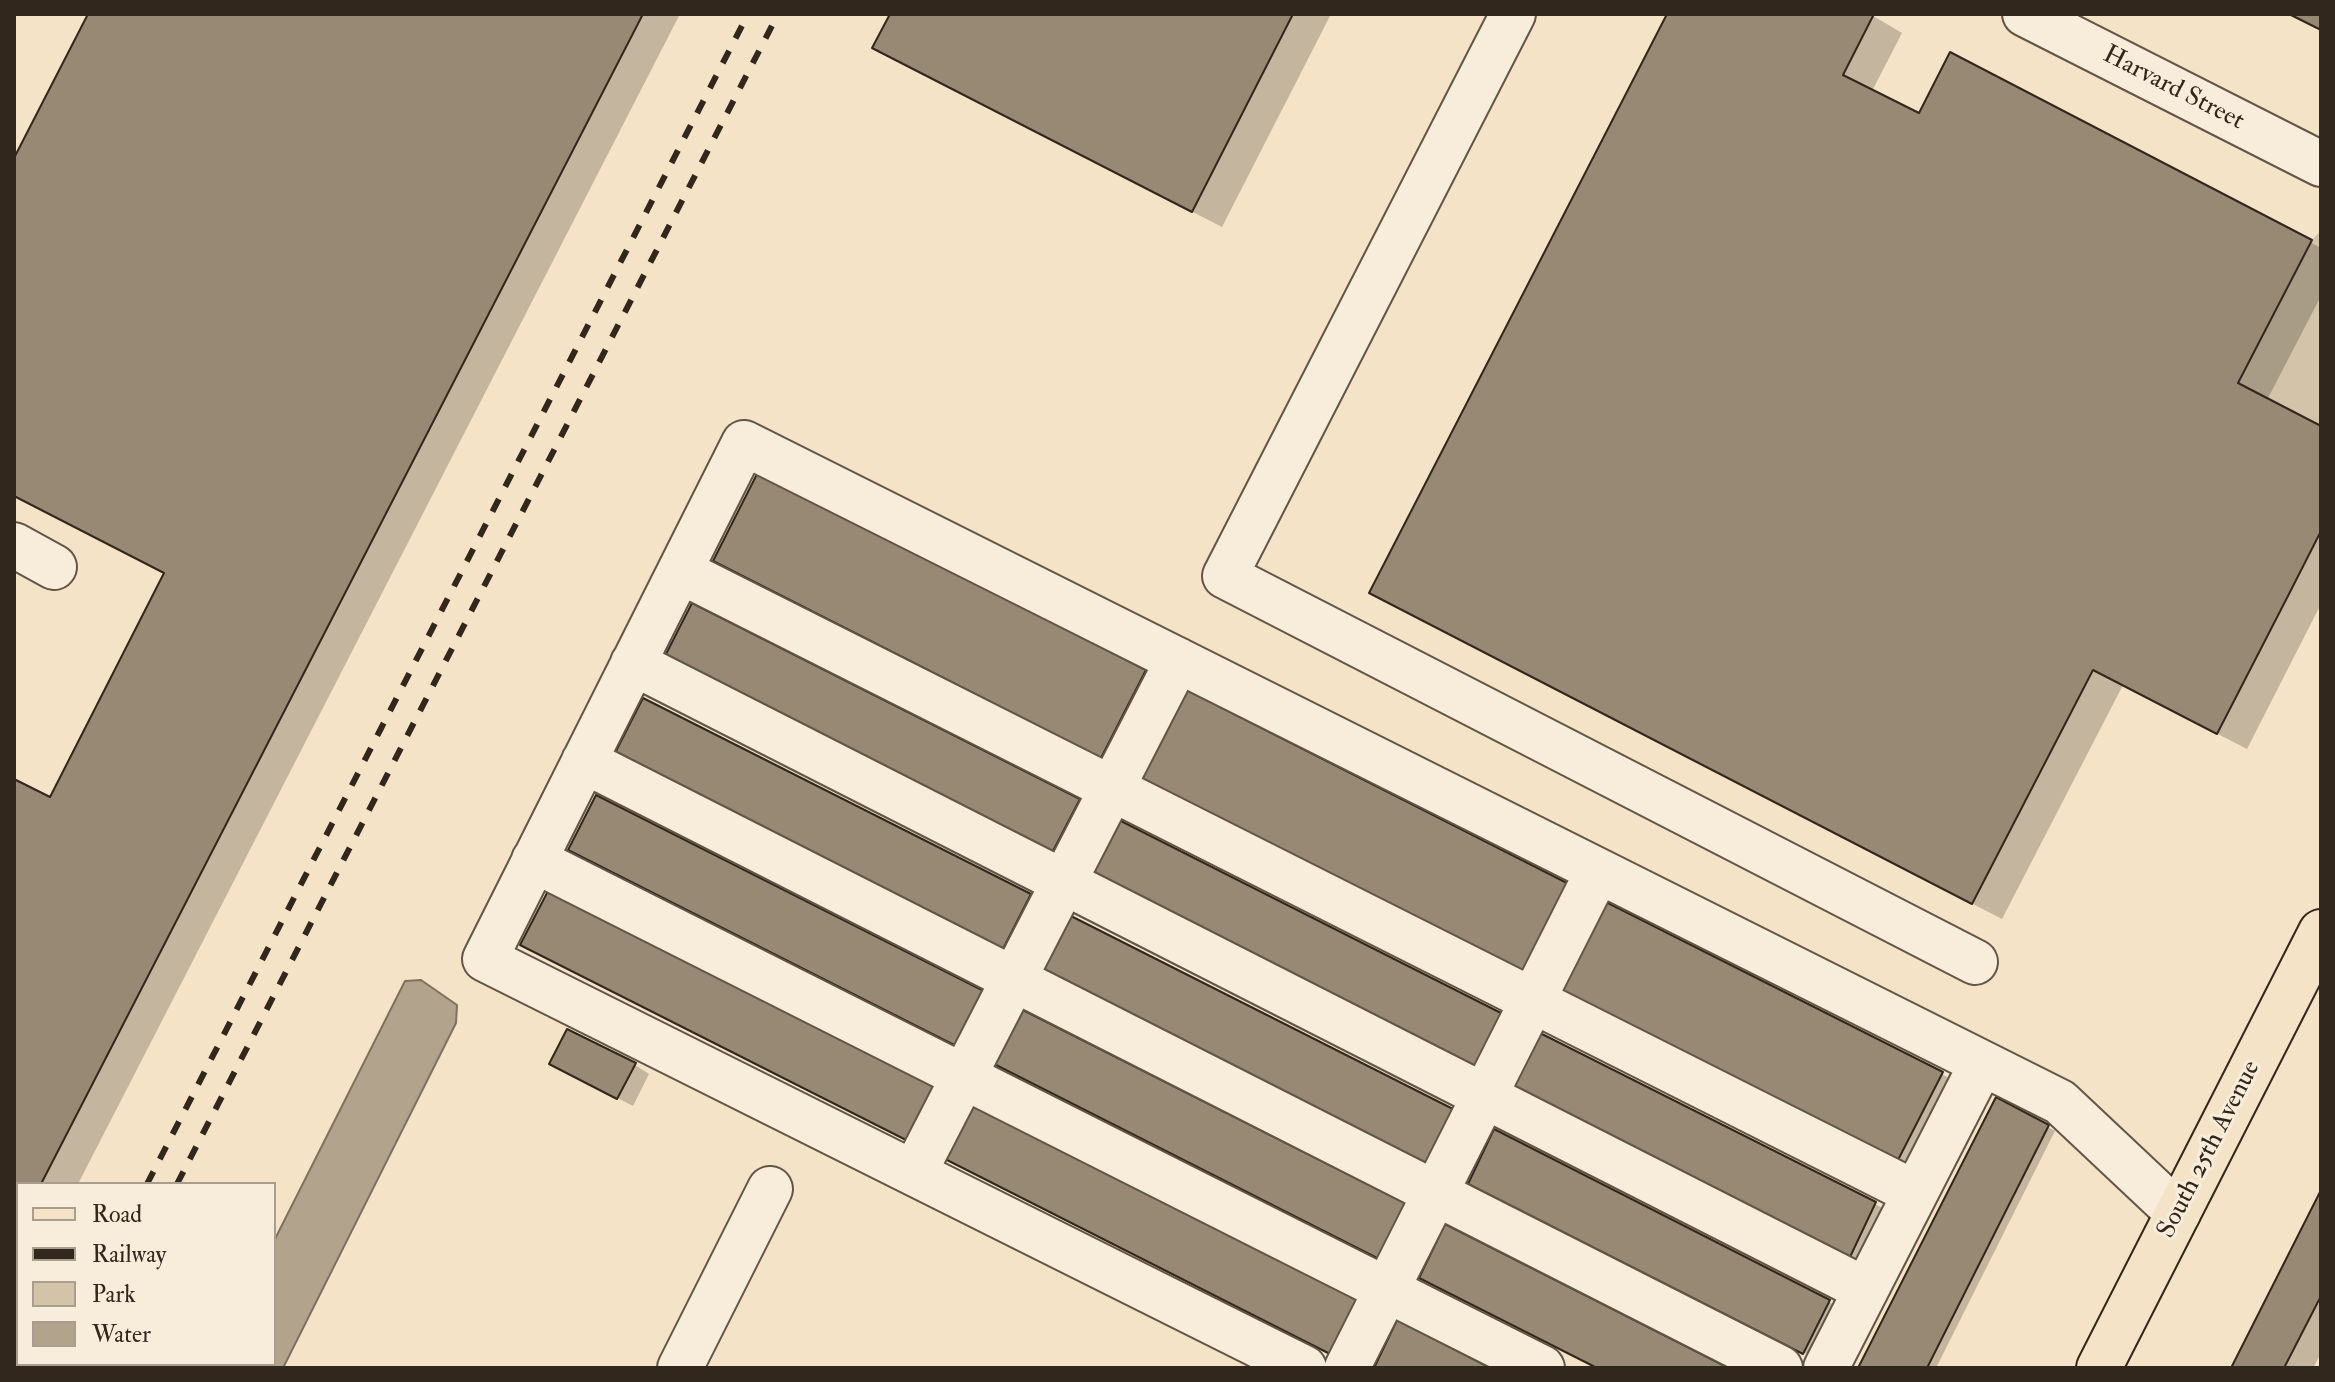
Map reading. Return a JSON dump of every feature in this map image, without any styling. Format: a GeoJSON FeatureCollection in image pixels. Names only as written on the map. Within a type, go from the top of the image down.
{"type":"FeatureCollection","features":[{"type":"Feature","properties":{"kind":"main road","name":"South 25th Avenue"},"geometry":{"type":"LineString","coordinates":[[2099,1368],[2321,932]]}},
{"type":"Feature","properties":{"kind":"lane"},"geometry":{"type":"LineString","coordinates":[[1513,14],[1225,576],[1975,962]]}},
{"type":"Feature","properties":{"kind":"lane","name":"Harvard Street"},"geometry":{"type":"LineString","coordinates":[[2025,14],[2321,164]]}},
{"type":"Feature","properties":{"kind":"lane"},"geometry":{"type":"LineString","coordinates":[[1304,1368],[485,959],[744,443],[2060,1102],[2178,1213]]}},
{"type":"Feature","properties":{"kind":"lane"},"geometry":{"type":"LineString","coordinates":[[14,545],[54,567]]}},
{"type":"Feature","properties":{"kind":"lane"},"geometry":{"type":"LineString","coordinates":[[680,571],[1915,1193]]}},
{"type":"Feature","properties":{"kind":"lane"},"geometry":{"type":"LineString","coordinates":[[914,1173],[1178,660]]}},
{"type":"Feature","properties":{"kind":"lane"},"geometry":{"type":"LineString","coordinates":[[633,663],[1866,1290]]}},
{"type":"Feature","properties":{"kind":"lane"},"geometry":{"type":"LineString","coordinates":[[584,761],[1780,1368]]}},
{"type":"Feature","properties":{"kind":"lane"},"geometry":{"type":"LineString","coordinates":[[534,860],[1542,1368]]}},
{"type":"Feature","properties":{"kind":"lane"},"geometry":{"type":"LineString","coordinates":[[1347,1368],[1598,871]]}},
{"type":"Feature","properties":{"kind":"lane"},"geometry":{"type":"LineString","coordinates":[[1826,1368],[1982,1063]]}},
{"type":"Feature","properties":{"kind":"lane"},"geometry":{"type":"LineString","coordinates":[[680,1368],[770,1189]]}},
{"type":"Feature","properties":{"kind":"green space"},"geometry":{"type":"Polygon","coordinates":[[[2321,230],[2321,426],[2238,383],[2312,240],[2321,230]]]}},
{"type":"Feature","properties":{"kind":"water"},"geometry":{"type":"Polygon","coordinates":[[[421,980],[457,1005],[456,1023],[283,1368],[210,1368],[276,1366],[276,1237],[405,981],[421,980]]]}},
{"type":"Feature","properties":{"kind":"building"},"geometry":{"type":"Polygon","coordinates":[[[88,14],[643,14],[42,1182],[16,1182],[14,1237],[14,779],[50,797],[164,573],[14,496],[14,158],[88,14]]]}},
{"type":"Feature","properties":{"kind":"building"},"geometry":{"type":"Polygon","coordinates":[[[890,14],[1293,14],[1192,212],[872,48],[890,14]]]}},
{"type":"Feature","properties":{"kind":"building"},"geometry":{"type":"Polygon","coordinates":[[[1667,14],[1874,14],[1843,75],[1919,113],[1950,52],[2312,240],[2238,383],[2321,426],[2321,531],[2290,592],[2217,734],[2093,670],[1972,904],[1369,593],[1667,14]]]}},
{"type":"Feature","properties":{"kind":"building"},"geometry":{"type":"Polygon","coordinates":[[[2289,14],[2321,14],[2321,30],[2289,14]]]}},
{"type":"Feature","properties":{"kind":"building"},"geometry":{"type":"Polygon","coordinates":[[[758,472],[1146,670],[1101,758],[713,561],[758,472]]]}},
{"type":"Feature","properties":{"kind":"building"},"geometry":{"type":"Polygon","coordinates":[[[692,603],[1080,799],[1052,853],[664,658],[692,603]]]}},
{"type":"Feature","properties":{"kind":"building"},"geometry":{"type":"Polygon","coordinates":[[[1183,688],[1571,885],[1526,973],[1138,777],[1183,688]]]}},
{"type":"Feature","properties":{"kind":"building"},"geometry":{"type":"Polygon","coordinates":[[[643,698],[1031,894],[1003,949],[615,753],[643,698]]]}},
{"type":"Feature","properties":{"kind":"building"},"geometry":{"type":"Polygon","coordinates":[[[596,795],[984,991],[956,1046],[568,850],[596,795]]]}},
{"type":"Feature","properties":{"kind":"building"},"geometry":{"type":"Polygon","coordinates":[[[1117,819],[1505,1015],[1477,1070],[1089,874],[1117,819]]]}},
{"type":"Feature","properties":{"kind":"building"},"geometry":{"type":"Polygon","coordinates":[[[548,891],[935,1087],[908,1141],[520,945],[548,891]]]}},
{"type":"Feature","properties":{"kind":"building"},"geometry":{"type":"Polygon","coordinates":[[[1606,902],[1943,1072],[1898,1160],[1561,990],[1606,902]]]}},
{"type":"Feature","properties":{"kind":"building"},"geometry":{"type":"Polygon","coordinates":[[[1067,914],[1455,1110],[1427,1165],[1039,969],[1067,914]]]}},
{"type":"Feature","properties":{"kind":"building"},"geometry":{"type":"Polygon","coordinates":[[[1021,1009],[1409,1205],[1381,1260],[994,1064],[1021,1009]]]}},
{"type":"Feature","properties":{"kind":"building"},"geometry":{"type":"Polygon","coordinates":[[[567,1029],[636,1063],[617,1099],[549,1064],[567,1029]]]}},
{"type":"Feature","properties":{"kind":"building"},"geometry":{"type":"Polygon","coordinates":[[[1540,1033],[1876,1202],[1850,1257],[1514,1086],[1540,1033]]]}},
{"type":"Feature","properties":{"kind":"building"},"geometry":{"type":"Polygon","coordinates":[[[1996,1097],[2049,1125],[1927,1368],[1858,1368],[1996,1097]]]}},
{"type":"Feature","properties":{"kind":"building"},"geometry":{"type":"Polygon","coordinates":[[[972,1105],[1360,1301],[1332,1355],[945,1159],[972,1105]]]}},
{"type":"Feature","properties":{"kind":"building"},"geometry":{"type":"Polygon","coordinates":[[[1494,1129],[1830,1300],[1803,1354],[1468,1184],[1494,1129]]]}},
{"type":"Feature","properties":{"kind":"building"},"geometry":{"type":"Polygon","coordinates":[[[2321,1190],[2321,1296],[2284,1368],[2231,1368],[2321,1190]]]}},
{"type":"Feature","properties":{"kind":"building"},"geometry":{"type":"Polygon","coordinates":[[[1445,1224],[1729,1368],[1597,1368],[1419,1278],[1445,1224]]]}},
{"type":"Feature","properties":{"kind":"building"},"geometry":{"type":"Polygon","coordinates":[[[1397,1320],[1491,1368],[1374,1368],[1397,1320]]]}},
{"type":"Feature","properties":{"kind":"railway"},"geometry":{"type":"LineString","coordinates":[[148,1182],[748,14]]}},
{"type":"Feature","properties":{"kind":"railway"},"geometry":{"type":"LineString","coordinates":[[178,1182],[778,14]]}}]}
